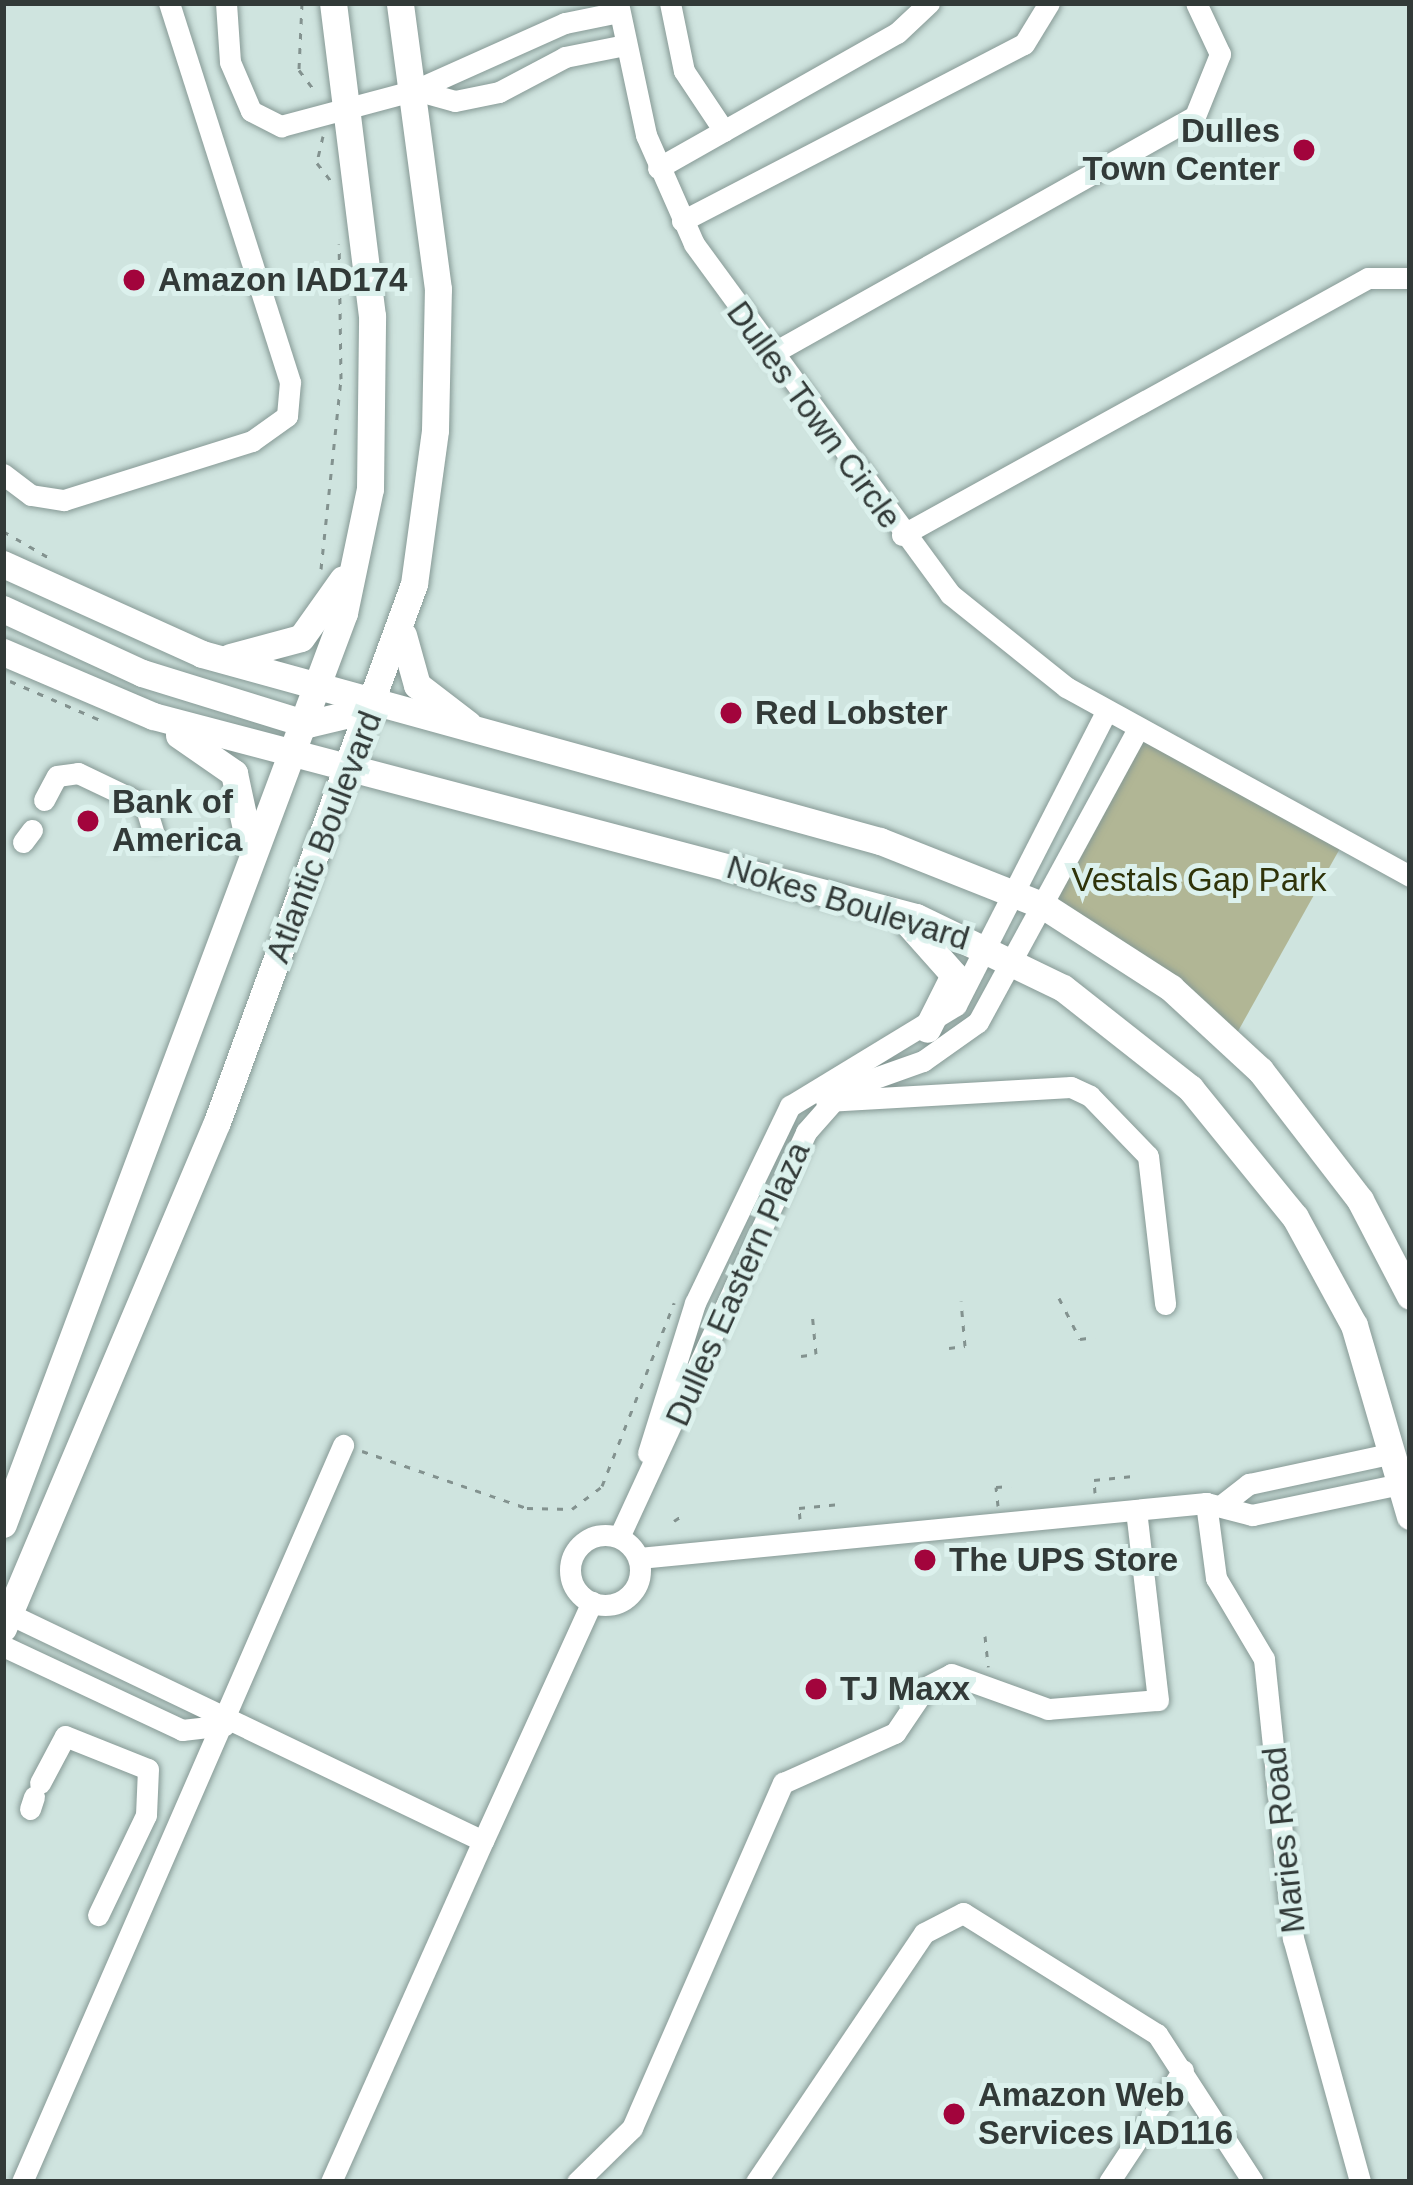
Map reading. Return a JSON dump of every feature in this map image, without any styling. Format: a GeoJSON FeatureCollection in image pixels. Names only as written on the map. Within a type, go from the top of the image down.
{"type":"FeatureCollection","features":[{"type":"Feature","properties":{"kind":"main road","name":"Atlantic Boulevard"},"geometry":{"type":"LineString","coordinates":[[3,1524],[244,873],[320,691],[356,559],[370,489],[373,332],[350,104],[333,3]]}},
{"type":"Feature","properties":{"kind":"main road","name":"Atlantic Boulevard"},"geometry":{"type":"LineString","coordinates":[[5,1617],[218,1122],[404,622],[438,386],[435,229],[400,3]]}},
{"type":"Feature","properties":{"kind":"main road"},"geometry":{"type":"LineString","coordinates":[[202,655],[246,658],[301,638],[356,559]]}},
{"type":"Feature","properties":{"kind":"main road","name":"Nokes Boulevard"},"geometry":{"type":"LineString","coordinates":[[3,564],[202,655],[374,708],[880,841],[1044,906],[1171,988],[1260,1070],[1337,1166],[1410,1296]]}},
{"type":"Feature","properties":{"kind":"main road"},"geometry":{"type":"LineString","coordinates":[[3,609],[142,673],[307,724],[374,708]]}},
{"type":"Feature","properties":{"kind":"main road"},"geometry":{"type":"LineString","coordinates":[[404,622],[417,685],[492,739]]}},
{"type":"Feature","properties":{"kind":"main road","name":"Nokes Boulevard"},"geometry":{"type":"LineString","coordinates":[[3,652],[116,704],[889,909],[1016,962],[1162,1062],[1250,1154],[1354,1324],[1401,1451],[1410,1516]]}},
{"type":"Feature","properties":{"kind":"main road"},"geometry":{"type":"LineString","coordinates":[[116,704],[234,773],[251,829],[244,873]]}},
{"type":"Feature","properties":{"kind":"main road"},"geometry":{"type":"LineString","coordinates":[[889,909],[951,963],[949,1000],[926,1029]]}},
{"type":"Feature","properties":{"kind":"street"},"geometry":{"type":"LineString","coordinates":[[3,474],[31,495],[64,500],[252,442],[286,416],[290,382],[170,3]]}},
{"type":"Feature","properties":{"kind":"street"},"geometry":{"type":"LineString","coordinates":[[226,3],[230,62],[251,111],[281,126],[416,89],[477,97],[625,45]]}},
{"type":"Feature","properties":{"kind":"street"},"geometry":{"type":"LineString","coordinates":[[670,3],[684,71],[724,131]]}},
{"type":"Feature","properties":{"kind":"street"},"geometry":{"type":"LineString","coordinates":[[658,168],[929,3]]}},
{"type":"Feature","properties":{"kind":"street"},"geometry":{"type":"LineString","coordinates":[[682,221],[1024,44],[1049,3]]}},
{"type":"Feature","properties":{"kind":"street"},"geometry":{"type":"LineString","coordinates":[[771,353],[1195,116],[1220,54],[1196,3]]}},
{"type":"Feature","properties":{"kind":"street","name":"Dulles Town Circle"},"geometry":{"type":"LineString","coordinates":[[416,89],[565,23],[619,7],[658,168],[682,221],[902,536],[984,626],[1107,710],[1410,876]]}},
{"type":"Feature","properties":{"kind":"street"},"geometry":{"type":"LineString","coordinates":[[902,536],[1368,278],[1410,278]]}},
{"type":"Feature","properties":{"kind":"street"},"geometry":{"type":"LineString","coordinates":[[804,1088],[926,1029],[956,1004],[1107,710]]}},
{"type":"Feature","properties":{"kind":"street"},"geometry":{"type":"LineString","coordinates":[[829,1102],[961,1038],[1016,962],[1138,728]]}},
{"type":"Feature","properties":{"kind":"street"},"geometry":{"type":"LineString","coordinates":[[44,800],[57,776],[78,773],[145,806],[155,840]]}},
{"type":"Feature","properties":{"kind":"street"},"geometry":{"type":"LineString","coordinates":[[804,1088],[829,1102],[1071,1088],[1090,1096],[1142,1140],[1165,1304]]}},
{"type":"Feature","properties":{"kind":"street","name":"Dulles Eastern Plaza"},"geometry":{"type":"LineString","coordinates":[[638,1492],[695,1304],[804,1088]]}},
{"type":"Feature","properties":{"kind":"street","name":"Dulles Eastern Plaza"},"geometry":{"type":"LineString","coordinates":[[619,1537],[829,1102]]}},
{"type":"Feature","properties":{"kind":"street"},"geometry":{"type":"LineString","coordinates":[[22,2182],[225,1726],[343,1445]]}},
{"type":"Feature","properties":{"kind":"street"},"geometry":{"type":"LineString","coordinates":[[1215,1503],[1250,1484],[1401,1451]]}},
{"type":"Feature","properties":{"kind":"street"},"geometry":{"type":"LineString","coordinates":[[639,1558],[1215,1503],[1252,1515],[1406,1483]]}},
{"type":"Feature","properties":{"kind":"street","name":"Maries Road"},"geometry":{"type":"LineString","coordinates":[[1215,1503],[1216,1578],[1264,1659],[1293,1938],[1360,2182]]}},
{"type":"Feature","properties":{"kind":"street"},"geometry":{"type":"LineString","coordinates":[[577,2182],[632,2128],[783,1783],[896,1732],[937,1679],[990,1681],[1048,1709],[1158,1700],[1136,1510]]}},
{"type":"Feature","properties":{"kind":"street"},"geometry":{"type":"LineString","coordinates":[[619,1537],[639,1558],[627,1598],[592,1602],[575,1588],[571,1560],[590,1538],[619,1537]]}},
{"type":"Feature","properties":{"kind":"street"},"geometry":{"type":"LineString","coordinates":[[332,2182],[592,1602]]}},
{"type":"Feature","properties":{"kind":"street"},"geometry":{"type":"LineString","coordinates":[[5,1617],[193,1698],[225,1726],[483,1841]]}},
{"type":"Feature","properties":{"kind":"street"},"geometry":{"type":"LineString","coordinates":[[3,1646],[182,1730],[225,1726]]}},
{"type":"Feature","properties":{"kind":"street"},"geometry":{"type":"LineString","coordinates":[[35,1796],[65,1736],[148,1769],[154,1783],[98,1915]]}},
{"type":"Feature","properties":{"kind":"street"},"geometry":{"type":"LineString","coordinates":[[756,2182],[925,1933],[963,1912],[1141,2022],[1184,2070],[1253,2182]]}},
{"type":"Feature","properties":{"kind":"street"},"geometry":{"type":"LineString","coordinates":[[1109,2182],[1184,2070]]}},
{"type":"Feature","properties":{"kind":"path"},"geometry":{"type":"LineString","coordinates":[[302,3],[299,70],[314,90]]}},
{"type":"Feature","properties":{"kind":"path"},"geometry":{"type":"LineString","coordinates":[[323,137],[317,163],[335,202]]}},
{"type":"Feature","properties":{"kind":"path"},"geometry":{"type":"LineString","coordinates":[[318,579],[341,379],[337,221]]}},
{"type":"Feature","properties":{"kind":"path"},"geometry":{"type":"LineString","coordinates":[[3,531],[64,566]]}},
{"type":"Feature","properties":{"kind":"path"},"geometry":{"type":"LineString","coordinates":[[1059,1298],[1080,1339],[1095,1337]]}},
{"type":"Feature","properties":{"kind":"path"},"geometry":{"type":"LineString","coordinates":[[343,1445],[527,1508],[572,1509],[602,1486],[665,1312],[678,1299],[695,1304]]}},
{"type":"Feature","properties":{"kind":"path"},"geometry":{"type":"LineString","coordinates":[[950,1348],[965,1346],[961,1301]]}},
{"type":"Feature","properties":{"kind":"path"},"geometry":{"type":"LineString","coordinates":[[801,1356],[816,1354],[812,1312]]}},
{"type":"Feature","properties":{"kind":"path"},"geometry":{"type":"LineString","coordinates":[[803,1542],[799,1508],[840,1504]]}},
{"type":"Feature","properties":{"kind":"path"},"geometry":{"type":"LineString","coordinates":[[674,1521],[684,1516]]}},
{"type":"Feature","properties":{"kind":"path"},"geometry":{"type":"LineString","coordinates":[[985,1636],[990,1681]]}},
{"type":"Feature","properties":{"kind":"green space","name":"Vestals Gap Park"},"geometry":{"type":"Polygon","coordinates":[[[1138,728],[1343,843],[1232,1042],[1044,906],[1138,728]]]}},
{"type":"Feature","properties":{"kind":"place","name":"Dulles Town Center"},"geometry":{"type":"Point","coordinates":[1304,150]}},
{"type":"Feature","properties":{"kind":"place","name":"Amazon IAD174"},"geometry":{"type":"Point","coordinates":[134,280]}},
{"type":"Feature","properties":{"kind":"place","name":"Red Lobster"},"geometry":{"type":"Point","coordinates":[731,713]}},
{"type":"Feature","properties":{"kind":"place","name":"Bank of America"},"geometry":{"type":"Point","coordinates":[88,821]}},
{"type":"Feature","properties":{"kind":"place","name":"The UPS Store"},"geometry":{"type":"Point","coordinates":[925,1560]}},
{"type":"Feature","properties":{"kind":"place","name":"TJ Maxx"},"geometry":{"type":"Point","coordinates":[816,1689]}},
{"type":"Feature","properties":{"kind":"place","name":"Amazon Web Services IAD116"},"geometry":{"type":"Point","coordinates":[954,2114]}}]}
